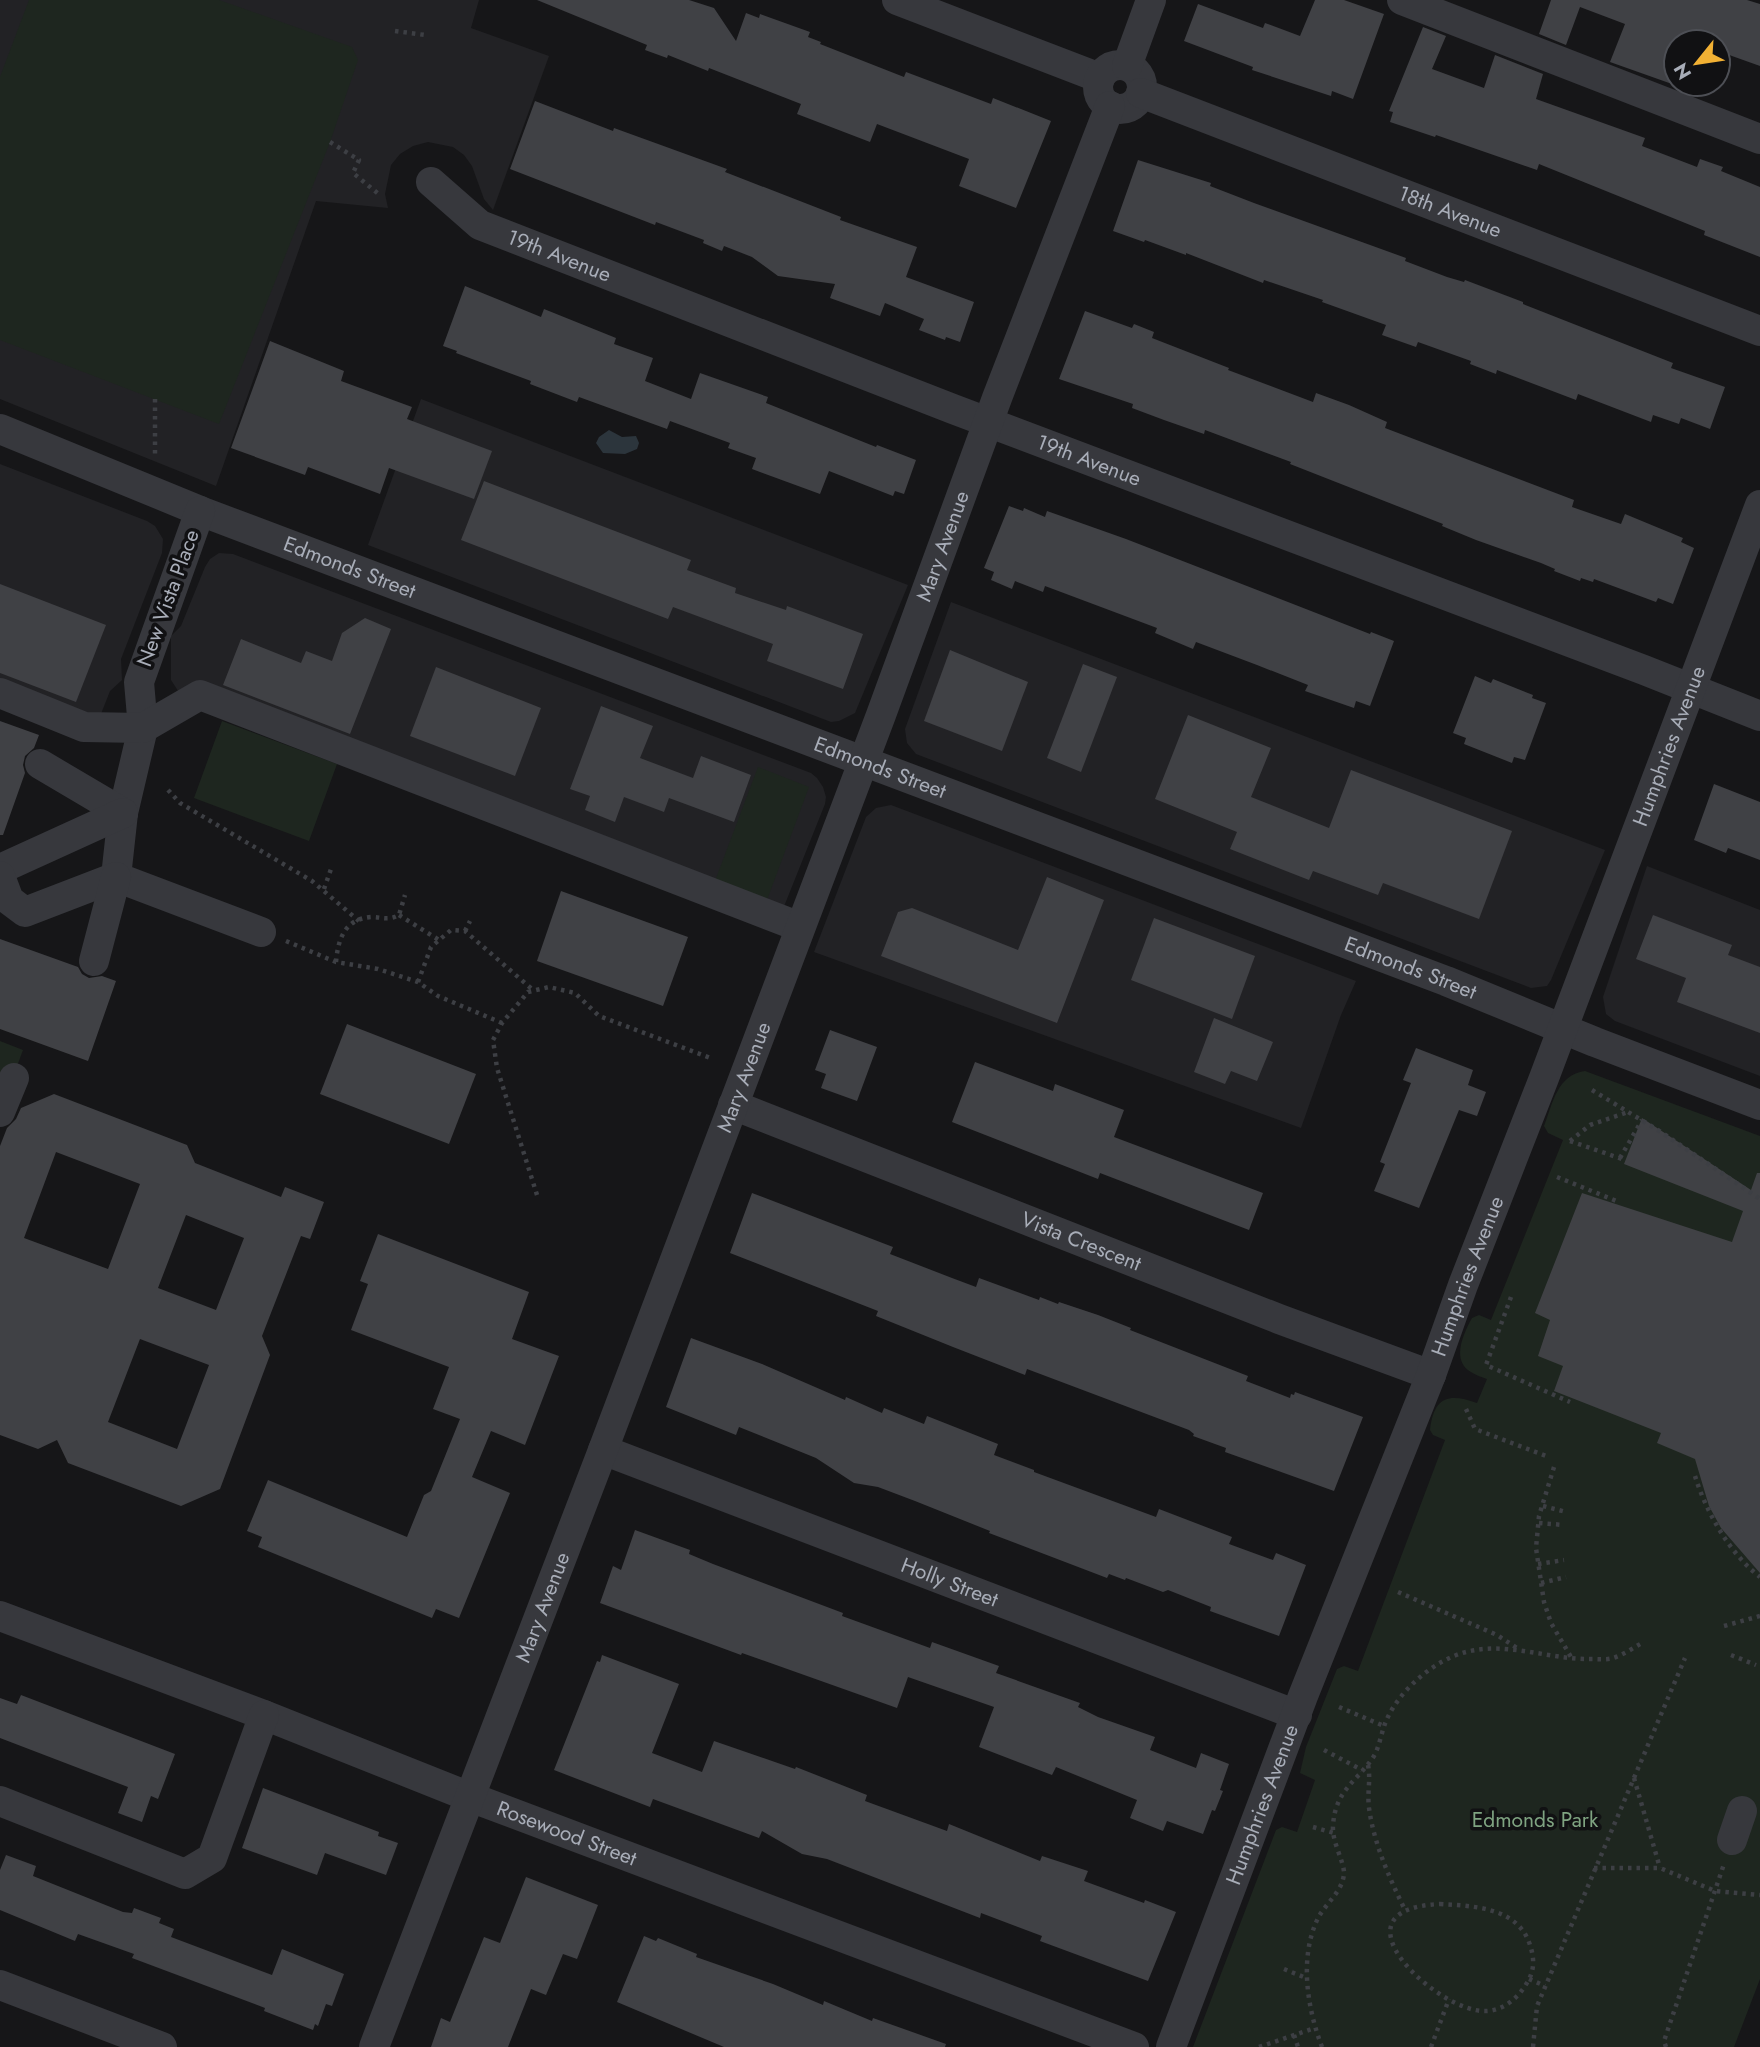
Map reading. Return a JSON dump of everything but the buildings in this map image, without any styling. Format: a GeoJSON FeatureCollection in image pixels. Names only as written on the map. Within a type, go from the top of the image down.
{"type":"FeatureCollection","features":[{"type":"Feature","properties":{"kind":"street"},"geometry":{"type":"LineString","coordinates":[[897,0],[1100,78]]}},
{"type":"Feature","properties":{"kind":"street"},"geometry":{"type":"LineString","coordinates":[[1127,66],[1151,0]]}},
{"type":"Feature","properties":{"kind":"street"},"geometry":{"type":"LineString","coordinates":[[1402,0],[1760,139]]}},
{"type":"Feature","properties":{"kind":"street"},"geometry":{"type":"LineString","coordinates":[[1114,66],[1127,66],[1138,74],[1142,87],[1138,99],[1128,107],[1116,108],[1101,98],[1098,85],[1103,72],[1114,66]]}},
{"type":"Feature","properties":{"kind":"street","name":"18th Avenue"},"geometry":{"type":"LineString","coordinates":[[1140,93],[1760,331]]}},
{"type":"Feature","properties":{"kind":"street","name":"Mary Avenue"},"geometry":{"type":"LineString","coordinates":[[374,2047],[603,1450],[989,421],[1111,106]]}},
{"type":"Feature","properties":{"kind":"street","name":"19th Avenue"},"geometry":{"type":"LineString","coordinates":[[431,182],[480,225],[1760,716]]}},
{"type":"Feature","properties":{"kind":"street","name":"Edmonds Street"},"geometry":{"type":"LineString","coordinates":[[0,429],[200,511],[600,663],[863,759],[1760,1105]]}},
{"type":"Feature","properties":{"kind":"street","name":"Humphries Avenue"},"geometry":{"type":"LineString","coordinates":[[1171,2047],[1297,1715],[1432,1375],[1463,1285],[1760,505]]}},
{"type":"Feature","properties":{"kind":"street","name":"New Vista Place"},"geometry":{"type":"LineString","coordinates":[[94,961],[116,877],[123,813],[143,728],[139,681],[200,511]]}},
{"type":"Feature","properties":{"kind":"street"},"geometry":{"type":"LineString","coordinates":[[0,693],[84,727],[143,728],[200,695],[800,927]]}},
{"type":"Feature","properties":{"kind":"street"},"geometry":{"type":"LineString","coordinates":[[40,764],[123,813]]}},
{"type":"Feature","properties":{"kind":"street"},"geometry":{"type":"LineString","coordinates":[[0,869],[123,813]]}},
{"type":"Feature","properties":{"kind":"street"},"geometry":{"type":"LineString","coordinates":[[0,876],[9,900],[25,912],[116,877],[261,932]]}},
{"type":"Feature","properties":{"kind":"street"},"geometry":{"type":"LineString","coordinates":[[38,933],[45,904]]}},
{"type":"Feature","properties":{"kind":"street"},"geometry":{"type":"LineString","coordinates":[[0,1112],[14,1078]]}},
{"type":"Feature","properties":{"kind":"street","name":"Vista Crescent"},"geometry":{"type":"LineString","coordinates":[[733,1105],[1279,1319],[1432,1375]]}},
{"type":"Feature","properties":{"kind":"street","name":"Holly Street"},"geometry":{"type":"LineString","coordinates":[[603,1450],[1297,1715]]}},
{"type":"Feature","properties":{"kind":"street","name":"Rosewood Street"},"geometry":{"type":"LineString","coordinates":[[0,1616],[264,1715],[470,1797],[1134,2047]]}},
{"type":"Feature","properties":{"kind":"street"},"geometry":{"type":"LineString","coordinates":[[0,1801],[186,1874],[212,1858],[264,1715]]}},
{"type":"Feature","properties":{"kind":"street"},"geometry":{"type":"LineString","coordinates":[[1732,1840],[1742,1811]]}},
{"type":"Feature","properties":{"kind":"street"},"geometry":{"type":"LineString","coordinates":[[0,1985],[162,2047]]}},
{"type":"Feature","properties":{"kind":"path"},"geometry":{"type":"LineString","coordinates":[[395,31],[425,35]]}},
{"type":"Feature","properties":{"kind":"path"},"geometry":{"type":"LineString","coordinates":[[330,142],[359,160],[353,173],[381,196]]}},
{"type":"Feature","properties":{"kind":"path"},"geometry":{"type":"LineString","coordinates":[[155,399],[155,454]]}},
{"type":"Feature","properties":{"kind":"path"},"geometry":{"type":"LineString","coordinates":[[169,790],[180,803],[324,889],[359,921]]}},
{"type":"Feature","properties":{"kind":"path"},"geometry":{"type":"LineString","coordinates":[[324,889],[332,866]]}},
{"type":"Feature","properties":{"kind":"path"},"geometry":{"type":"LineString","coordinates":[[336,962],[338,940],[349,925],[369,917],[391,920],[399,915],[405,895]]}},
{"type":"Feature","properties":{"kind":"path"},"geometry":{"type":"LineString","coordinates":[[399,915],[439,940]]}},
{"type":"Feature","properties":{"kind":"path"},"geometry":{"type":"LineString","coordinates":[[465,931],[470,921]]}},
{"type":"Feature","properties":{"kind":"path"},"geometry":{"type":"LineString","coordinates":[[418,982],[431,947],[451,930],[465,931],[533,990]]}},
{"type":"Feature","properties":{"kind":"path"},"geometry":{"type":"LineString","coordinates":[[261,932],[336,962],[378,969],[418,982],[438,996],[502,1023]]}},
{"type":"Feature","properties":{"kind":"path"},"geometry":{"type":"LineString","coordinates":[[537,1195],[497,1068],[493,1040],[502,1023],[528,992],[549,987],[575,993],[599,1016],[713,1059]]}},
{"type":"Feature","properties":{"kind":"path"},"geometry":{"type":"LineString","coordinates":[[1592,1090],[1760,1199]]}},
{"type":"Feature","properties":{"kind":"path"},"geometry":{"type":"LineString","coordinates":[[1628,1112],[1590,1125],[1570,1141],[1623,1159],[1642,1121]]}},
{"type":"Feature","properties":{"kind":"path"},"geometry":{"type":"LineString","coordinates":[[1557,1177],[1619,1202]]}},
{"type":"Feature","properties":{"kind":"path"},"geometry":{"type":"LineString","coordinates":[[1511,1297],[1486,1365],[1570,1402]]}},
{"type":"Feature","properties":{"kind":"path"},"geometry":{"type":"LineString","coordinates":[[1466,1409],[1475,1429],[1549,1457]]}},
{"type":"Feature","properties":{"kind":"path"},"geometry":{"type":"LineString","coordinates":[[1554,1467],[1539,1523],[1536,1548],[1551,1623],[1572,1658]]}},
{"type":"Feature","properties":{"kind":"path"},"geometry":{"type":"LineString","coordinates":[[1695,1476],[1701,1498],[1716,1525],[1751,1570],[1760,1577]]}},
{"type":"Feature","properties":{"kind":"path"},"geometry":{"type":"LineString","coordinates":[[1543,1506],[1566,1512]]}},
{"type":"Feature","properties":{"kind":"path"},"geometry":{"type":"LineString","coordinates":[[1539,1523],[1564,1525]]}},
{"type":"Feature","properties":{"kind":"path"},"geometry":{"type":"LineString","coordinates":[[1538,1564],[1563,1560]]}},
{"type":"Feature","properties":{"kind":"path"},"geometry":{"type":"LineString","coordinates":[[1541,1583],[1566,1577]]}},
{"type":"Feature","properties":{"kind":"path"},"geometry":{"type":"LineString","coordinates":[[1398,1592],[1497,1635],[1519,1650]]}},
{"type":"Feature","properties":{"kind":"path"},"geometry":{"type":"LineString","coordinates":[[1724,1626],[1760,1616]]}},
{"type":"Feature","properties":{"kind":"path"},"geometry":{"type":"LineString","coordinates":[[1322,2047],[1315,2028],[1306,1978],[1318,1918],[1337,1891],[1344,1872],[1336,1851],[1333,1826],[1343,1791],[1374,1757],[1387,1718],[1407,1690],[1429,1671],[1465,1652],[1519,1650],[1572,1658],[1612,1658],[1642,1643]]}},
{"type":"Feature","properties":{"kind":"path"},"geometry":{"type":"LineString","coordinates":[[1731,1655],[1756,1665]]}},
{"type":"Feature","properties":{"kind":"path"},"geometry":{"type":"LineString","coordinates":[[1533,2047],[1537,2006],[1685,1658]]}},
{"type":"Feature","properties":{"kind":"path"},"geometry":{"type":"LineString","coordinates":[[1339,1707],[1384,1726]]}},
{"type":"Feature","properties":{"kind":"path"},"geometry":{"type":"LineString","coordinates":[[1324,1750],[1362,1770]]}},
{"type":"Feature","properties":{"kind":"path"},"geometry":{"type":"LineString","coordinates":[[1368,1764],[1371,1780],[1368,1804],[1373,1831],[1381,1858],[1405,1910]]}},
{"type":"Feature","properties":{"kind":"path"},"geometry":{"type":"LineString","coordinates":[[1634,1778],[1660,1868]]}},
{"type":"Feature","properties":{"kind":"path"},"geometry":{"type":"LineString","coordinates":[[1313,1827],[1334,1833]]}},
{"type":"Feature","properties":{"kind":"path"},"geometry":{"type":"LineString","coordinates":[[1663,2045],[1732,1840]]}},
{"type":"Feature","properties":{"kind":"path"},"geometry":{"type":"LineString","coordinates":[[1594,1868],[1660,1868],[1715,1891],[1760,1895]]}},
{"type":"Feature","properties":{"kind":"path"},"geometry":{"type":"LineString","coordinates":[[1422,1905],[1479,1908],[1502,1914],[1515,1922],[1527,1936],[1534,1967],[1530,1979],[1513,2000],[1503,2007],[1479,2011],[1449,1999],[1406,1965],[1390,1942],[1389,1931],[1395,1918],[1405,1910],[1422,1905]]}},
{"type":"Feature","properties":{"kind":"path"},"geometry":{"type":"LineString","coordinates":[[1284,1969],[1306,1978]]}},
{"type":"Feature","properties":{"kind":"path"},"geometry":{"type":"LineString","coordinates":[[1530,1979],[1545,1986]]}},
{"type":"Feature","properties":{"kind":"path"},"geometry":{"type":"LineString","coordinates":[[1430,2047],[1449,1999]]}},
{"type":"Feature","properties":{"kind":"path"},"geometry":{"type":"LineString","coordinates":[[1259,2047],[1315,2028]]}},
{"type":"Feature","properties":{"kind":"path"},"geometry":{"type":"LineString","coordinates":[[1294,2035],[1298,2047]]}},
{"type":"Feature","properties":{"kind":"shaded area"},"geometry":{"type":"Polygon","coordinates":[[[0,0],[479,0],[471,28],[549,56],[493,210],[484,199],[472,166],[464,155],[453,147],[428,142],[413,146],[400,154],[391,165],[385,194],[388,208],[316,201],[216,486],[0,399],[0,0]]]}},
{"type":"Feature","properties":{"kind":"shaded area"},"geometry":{"type":"Polygon","coordinates":[[[421,399],[908,585],[855,713],[831,722],[368,545],[421,399]]]}},
{"type":"Feature","properties":{"kind":"shaded area"},"geometry":{"type":"Polygon","coordinates":[[[609,430],[622,437],[636,436],[639,443],[637,449],[625,454],[603,453],[596,443],[599,437],[609,430]]]}},
{"type":"Feature","properties":{"kind":"shaded area"},"geometry":{"type":"Polygon","coordinates":[[[0,464],[147,521],[155,526],[163,539],[162,553],[121,659],[122,680],[110,691],[99,719],[0,693],[0,464]]]}},
{"type":"Feature","properties":{"kind":"shaded area"},"geometry":{"type":"Polygon","coordinates":[[[219,553],[233,554],[811,773],[823,787],[825,804],[779,919],[186,703],[171,680],[171,636],[181,626],[205,567],[210,559],[219,553]]]}},
{"type":"Feature","properties":{"kind":"shaded area"},"geometry":{"type":"Polygon","coordinates":[[[951,602],[1605,850],[1551,980],[1547,986],[1531,988],[916,754],[907,743],[905,729],[951,602]]]}},
{"type":"Feature","properties":{"kind":"shaded area"},"geometry":{"type":"Polygon","coordinates":[[[891,805],[1356,981],[1341,1015],[1301,1128],[814,952],[866,817],[876,808],[891,805]]]}},
{"type":"Feature","properties":{"kind":"shaded area"},"geometry":{"type":"Polygon","coordinates":[[[1647,866],[1760,910],[1760,1076],[1615,1021],[1606,1014],[1603,997],[1647,866]]]}},
{"type":"Feature","properties":{"kind":"green space"},"geometry":{"type":"Polygon","coordinates":[[[29,0],[219,0],[352,47],[358,60],[330,142],[219,424],[0,340],[0,77],[29,0]]]}},
{"type":"Feature","properties":{"kind":"green space"},"geometry":{"type":"Polygon","coordinates":[[[222,721],[337,764],[309,841],[194,798],[222,721]]]}},
{"type":"Feature","properties":{"kind":"green space"},"geometry":{"type":"Polygon","coordinates":[[[758,767],[809,787],[767,900],[715,881],[758,767]]]}},
{"type":"Feature","properties":{"kind":"green space"},"geometry":{"type":"Polygon","coordinates":[[[0,1041],[23,1050],[0,1112],[0,1041]]]}},
{"type":"Feature","properties":{"kind":"green space","name":"Edmonds Park"},"geometry":{"type":"Polygon","coordinates":[[[1585,1071],[1760,1136],[1760,1979],[1734,2047],[1193,2047],[1276,1830],[1282,1827],[1297,1832],[1315,1780],[1300,1773],[1306,1747],[1337,1669],[1344,1666],[1358,1671],[1445,1440],[1433,1435],[1430,1430],[1435,1410],[1444,1400],[1451,1398],[1477,1403],[1487,1379],[1474,1374],[1461,1361],[1462,1339],[1472,1318],[1479,1315],[1491,1320],[1563,1140],[1548,1133],[1544,1126],[1557,1091],[1568,1078],[1585,1071]]]}}]}
